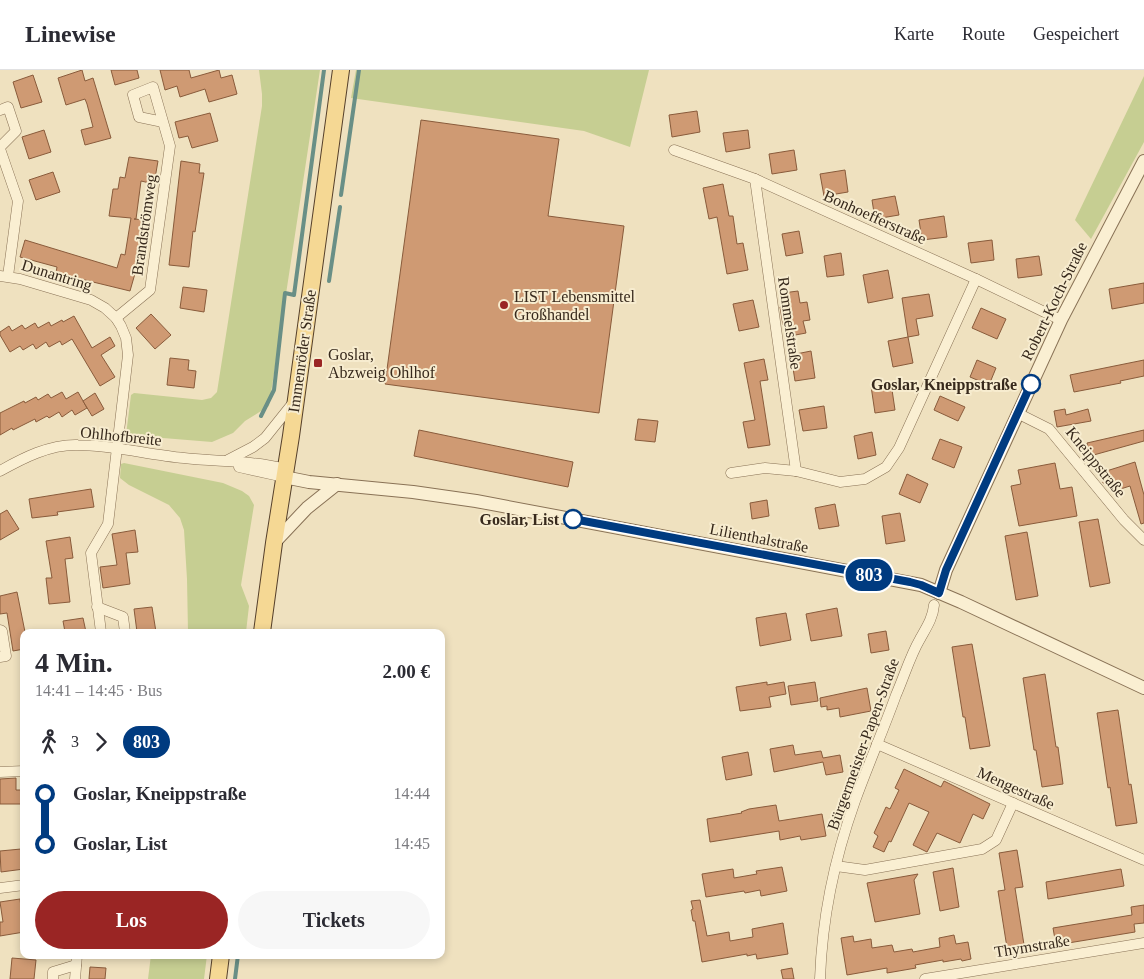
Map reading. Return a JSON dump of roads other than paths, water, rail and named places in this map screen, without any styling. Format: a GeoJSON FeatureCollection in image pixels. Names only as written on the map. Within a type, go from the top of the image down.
{"type":"FeatureCollection","features":[{"type":"Feature","properties":{"kind":"main road","name":"Immenröder Straße"},"geometry":{"type":"LineString","coordinates":[[262,629],[341,70]]}},
{"type":"Feature","properties":{"kind":"main road"},"geometry":{"type":"LineString","coordinates":[[218,979],[220,959]]}},
{"type":"Feature","properties":{"kind":"street"},"geometry":{"type":"LineString","coordinates":[[0,110],[8,107],[16,131],[0,148],[18,200],[4,276]]}},
{"type":"Feature","properties":{"kind":"street","name":"Brandströmweg"},"geometry":{"type":"LineString","coordinates":[[116,318],[150,290],[170,146],[163,122]]}},
{"type":"Feature","properties":{"kind":"street","name":"Bonhoefferstraße"},"geometry":{"type":"LineString","coordinates":[[674,150],[755,180],[976,279],[1061,320]]}},
{"type":"Feature","properties":{"kind":"street","name":"Robert-Koch-Straße"},"geometry":{"type":"LineString","coordinates":[[939,593],[959,554],[961,540],[1017,413],[1061,320],[1144,161]]}},
{"type":"Feature","properties":{"kind":"street","name":"Rommelstraße"},"geometry":{"type":"LineString","coordinates":[[755,180],[796,471]]}},
{"type":"Feature","properties":{"kind":"street","name":"Dunantring"},"geometry":{"type":"LineString","coordinates":[[4,276],[91,300],[105,308],[116,318],[126,338],[128,355],[108,524],[91,553],[101,629]]}},
{"type":"Feature","properties":{"kind":"street"},"geometry":{"type":"LineString","coordinates":[[731,473],[765,468],[796,471],[840,482],[865,479],[886,466],[899,448],[976,279]]}},
{"type":"Feature","properties":{"kind":"street","name":"Ohlhofbreite"},"geometry":{"type":"LineString","coordinates":[[228,460],[266,438],[296,400]]}},
{"type":"Feature","properties":{"kind":"street","name":"Kneippstraße"},"geometry":{"type":"LineString","coordinates":[[1017,413],[1049,429],[1124,520],[1144,540]]}},
{"type":"Feature","properties":{"kind":"street","name":"Ohlhofbreite"},"geometry":{"type":"LineString","coordinates":[[0,471],[36,453],[56,447],[78,444],[214,461],[285,473]]}},
{"type":"Feature","properties":{"kind":"street","name":"Ohlhofbreite"},"geometry":{"type":"LineString","coordinates":[[214,461],[228,460],[263,463],[285,473]]}},
{"type":"Feature","properties":{"kind":"street","name":"Lilienthalstraße"},"geometry":{"type":"LineString","coordinates":[[285,473],[309,482],[413,492],[486,503],[910,582],[939,593],[1144,688]]}},
{"type":"Feature","properties":{"kind":"street"},"geometry":{"type":"LineString","coordinates":[[274,543],[306,508],[343,484]]}},
{"type":"Feature","properties":{"kind":"street","name":"Bürgermeister-Papen-Straße"},"geometry":{"type":"LineString","coordinates":[[820,979],[828,906],[836,866],[854,803],[920,639],[921,629],[939,593]]}},
{"type":"Feature","properties":{"kind":"street"},"geometry":{"type":"LineString","coordinates":[[97,607],[123,617],[125,629]]}},
{"type":"Feature","properties":{"kind":"street"},"geometry":{"type":"LineString","coordinates":[[0,630],[2,631],[6,656],[0,657]]}},
{"type":"Feature","properties":{"kind":"street","name":"Mengestraße"},"geometry":{"type":"LineString","coordinates":[[877,744],[1144,860]]}},
{"type":"Feature","properties":{"kind":"street"},"geometry":{"type":"LineString","coordinates":[[0,772],[20,771]]}},
{"type":"Feature","properties":{"kind":"street"},"geometry":{"type":"LineString","coordinates":[[836,866],[865,870],[982,850],[996,840],[1013,803]]}},
{"type":"Feature","properties":{"kind":"street"},"geometry":{"type":"LineString","coordinates":[[0,888],[20,886]]}},
{"type":"Feature","properties":{"kind":"street","name":"Thymstraße"},"geometry":{"type":"LineString","coordinates":[[925,979],[1144,943]]}},
{"type":"Feature","properties":{"kind":"street"},"geometry":{"type":"LineString","coordinates":[[53,979],[53,972],[77,960]]}},
{"type":"Feature","properties":{"kind":"street"},"geometry":{"type":"LineString","coordinates":[[75,979],[77,960]]}},
{"type":"Feature","properties":{"kind":"waterway"},"geometry":{"type":"LineString","coordinates":[[261,416],[274,390],[285,293],[294,295],[324,70]]}},
{"type":"Feature","properties":{"kind":"waterway"},"geometry":{"type":"LineString","coordinates":[[341,195],[359,70]]}},
{"type":"Feature","properties":{"kind":"waterway"},"geometry":{"type":"LineString","coordinates":[[329,281],[340,207]]}},
{"type":"Feature","properties":{"kind":"waterway"},"geometry":{"type":"LineString","coordinates":[[235,979],[238,959]]}},
{"type":"Feature","properties":{"kind":"place","name":"LIST Lebensmittel Großhandel"},"geometry":{"type":"Point","coordinates":[504,305]}},
{"type":"Feature","properties":{"kind":"place","name":"Goslar, Abzweig Ohlhof"},"geometry":{"type":"Point","coordinates":[318,363]}},
{"type":"Feature","properties":{"kind":"place","name":"Goslar, Kneippstraße"},"geometry":{"type":"Point","coordinates":[1031,384]}},
{"type":"Feature","properties":{"kind":"place","name":"Goslar, List"},"geometry":{"type":"Point","coordinates":[573,519]}}]}
